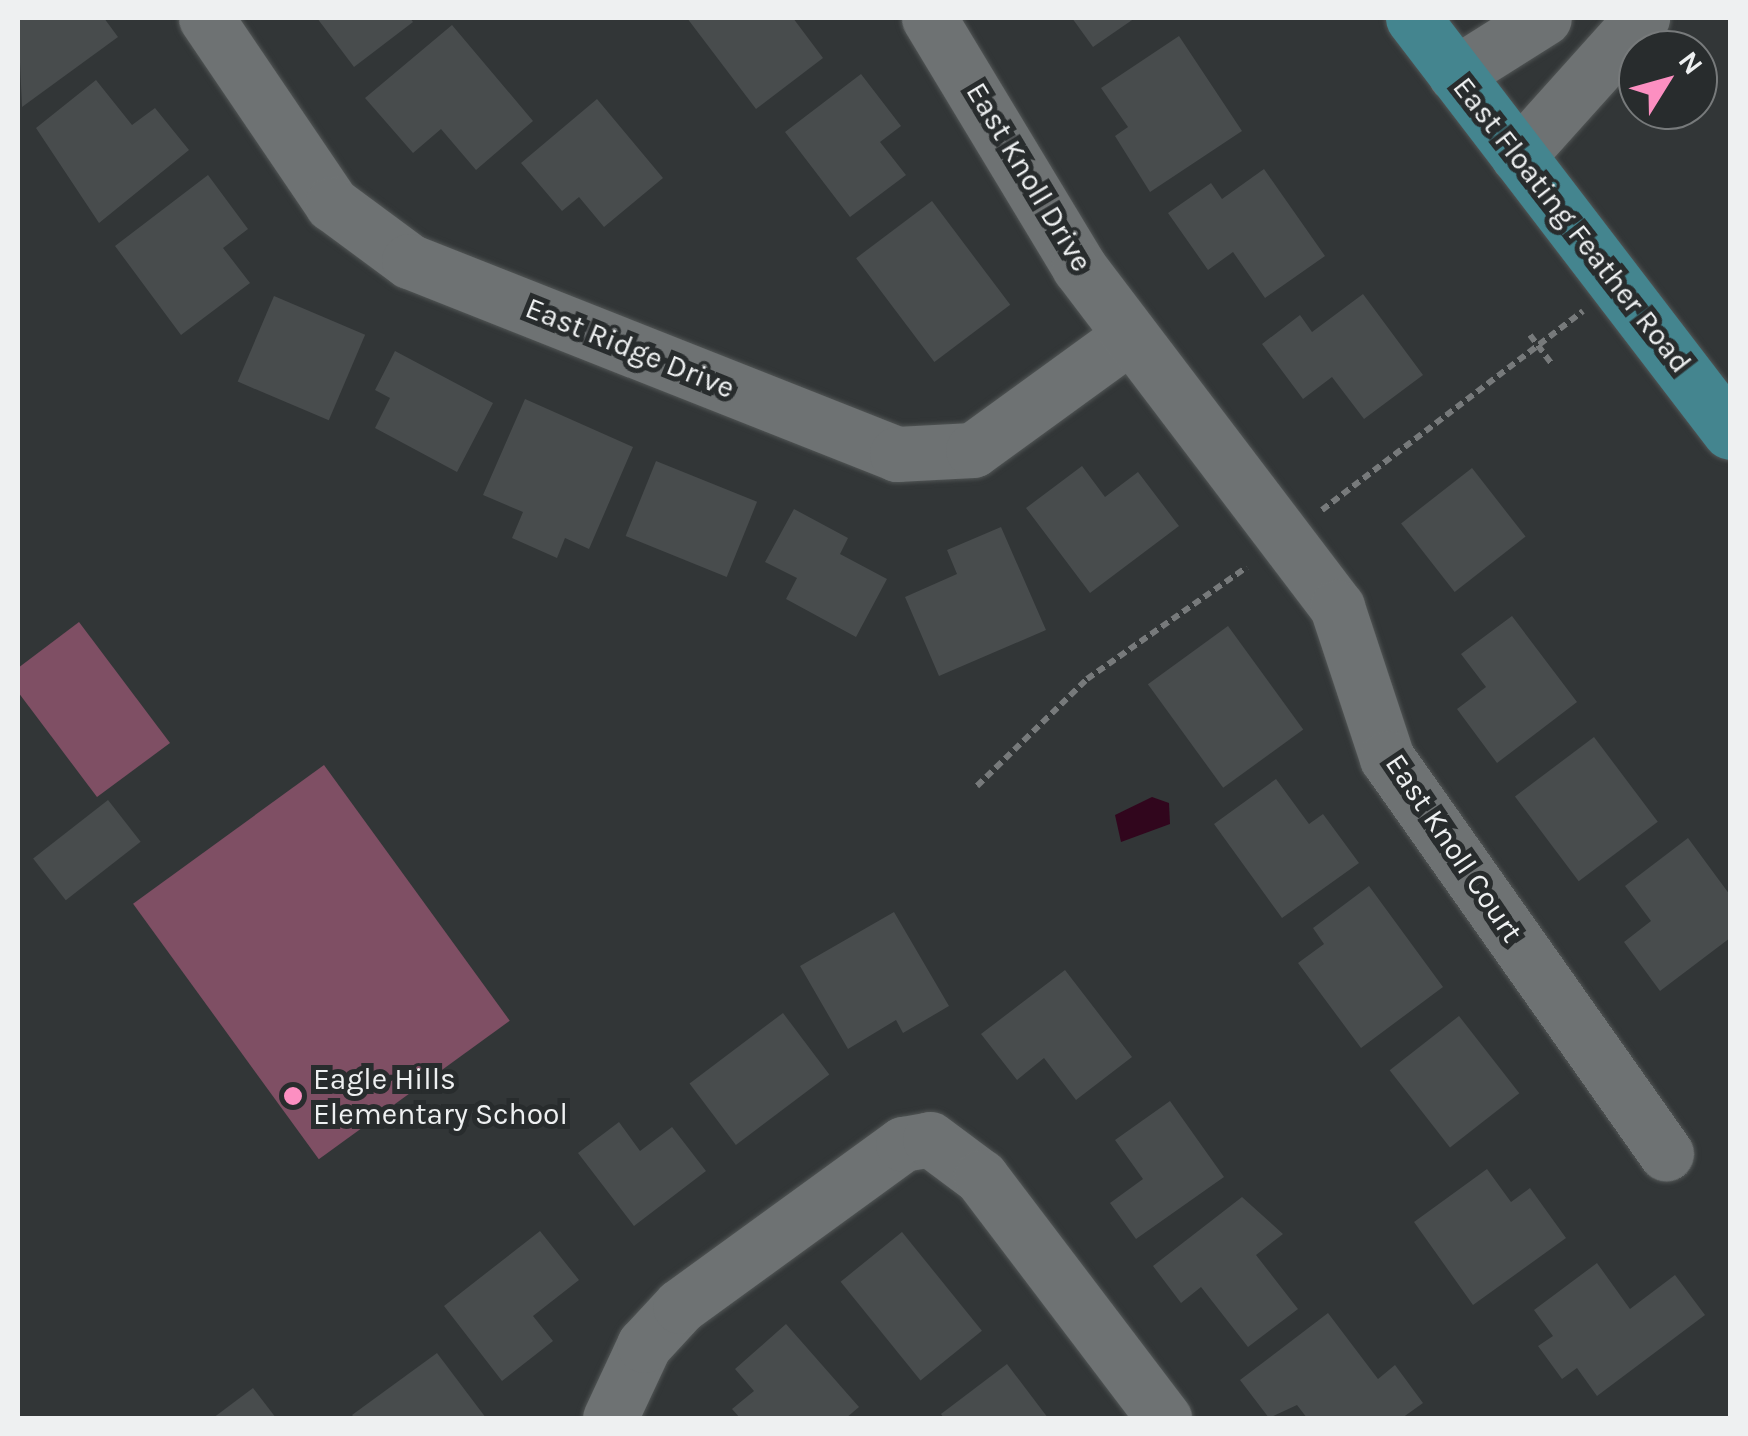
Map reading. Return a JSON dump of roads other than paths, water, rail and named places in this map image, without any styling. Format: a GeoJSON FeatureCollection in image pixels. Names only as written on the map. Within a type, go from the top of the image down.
{"type":"FeatureCollection","features":[{"type":"Feature","properties":{"kind":"main road","name":"East Floating Feather Road"},"geometry":{"type":"LineString","coordinates":[[1413,18],[1730,432]]}},
{"type":"Feature","properties":{"kind":"street","name":"East Ridge Drive"},"geometry":{"type":"LineString","coordinates":[[206,18],[332,204],[408,261],[897,454],[973,450],[1130,336]]}},
{"type":"Feature","properties":{"kind":"street","name":"East Knoll Drive"},"geometry":{"type":"LineString","coordinates":[[928,18],[1079,267],[1130,336]]}},
{"type":"Feature","properties":{"kind":"street"},"geometry":{"type":"LineString","coordinates":[[1456,74],[1544,18]]}},
{"type":"Feature","properties":{"kind":"street"},"geometry":{"type":"LineString","coordinates":[[1518,156],[1642,18]]}},
{"type":"Feature","properties":{"kind":"street","name":"East Knoll Court"},"geometry":{"type":"LineString","coordinates":[[1130,336],[1336,607],[1387,758],[1666,1153]]}},
{"type":"Feature","properties":{"kind":"street"},"geometry":{"type":"LineString","coordinates":[[610,1418],[644,1344],[680,1306],[903,1144],[930,1139],[982,1177],[1164,1418]]}},
{"type":"Feature","properties":{"kind":"place","name":"Eagle Hills Elementary School"},"geometry":{"type":"Point","coordinates":[293,1096]}}]}
